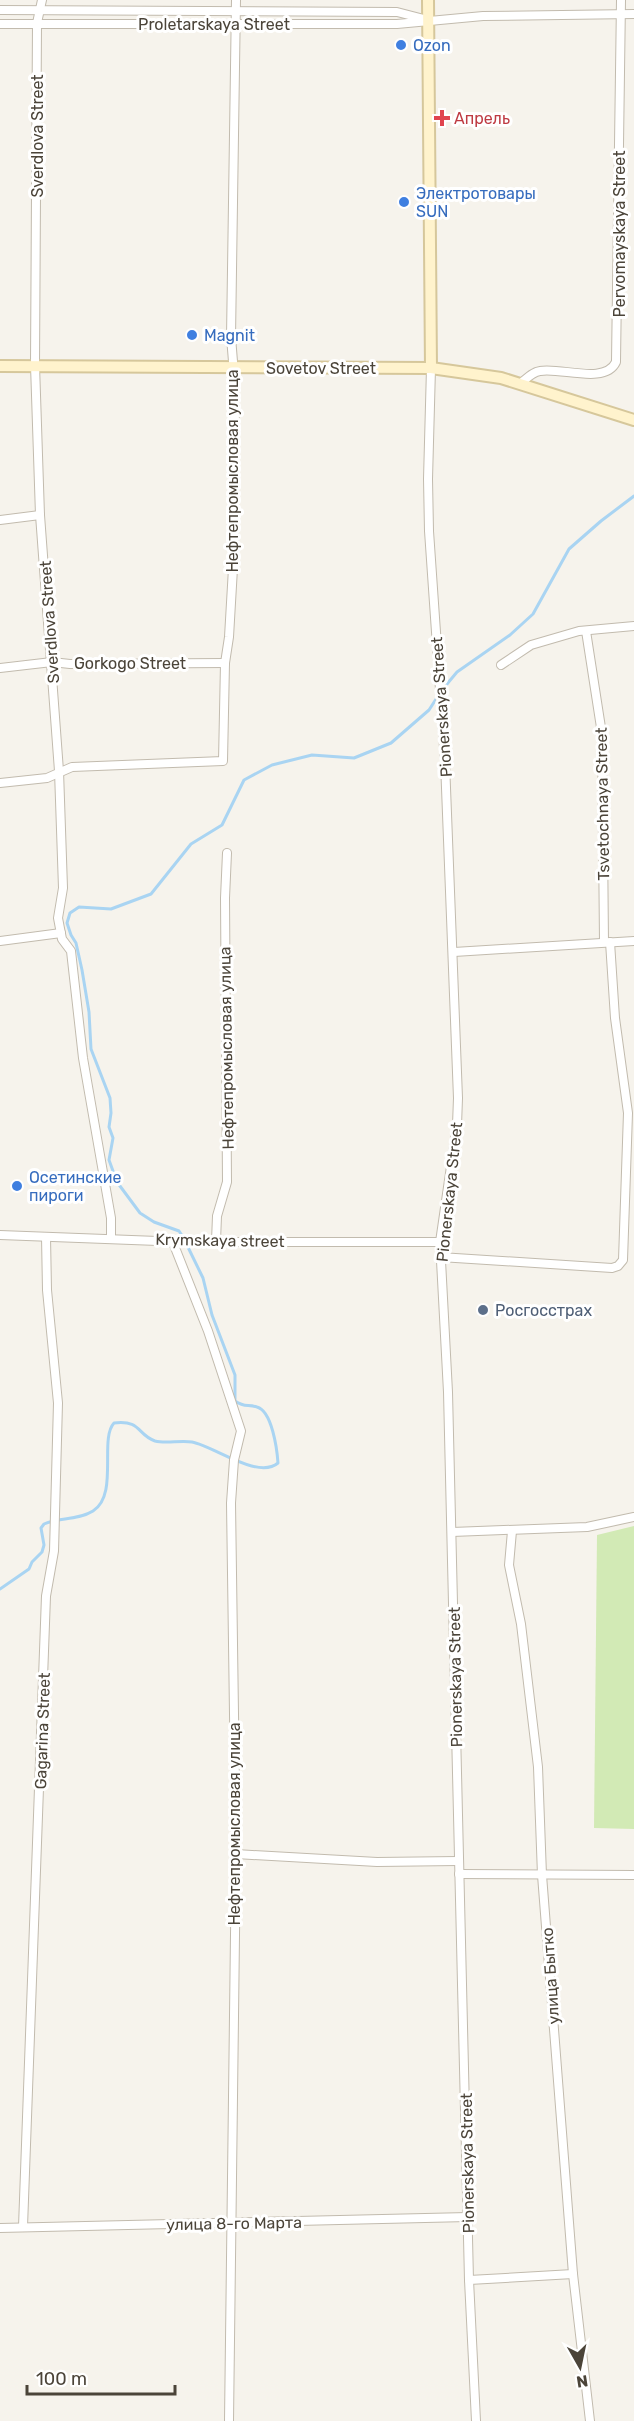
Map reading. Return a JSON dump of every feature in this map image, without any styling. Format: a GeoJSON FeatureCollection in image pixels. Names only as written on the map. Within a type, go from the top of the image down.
{"type":"FeatureCollection","features":[{"type":"Feature","properties":{"kind":"main road","name":"Pionerskaya Street"},"geometry":{"type":"LineString","coordinates":[[428,0],[431,368]]}},
{"type":"Feature","properties":{"kind":"main road","name":"Sovetov Street"},"geometry":{"type":"LineString","coordinates":[[0,366],[232,369],[431,368],[473,373],[520,384],[634,420]]}},
{"type":"Feature","properties":{"kind":"street","name":"Sverdlova Street"},"geometry":{"type":"LineString","coordinates":[[42,0],[37,23],[35,365],[40,515],[59,771],[63,888],[57,918],[61,933],[71,951],[83,1058],[111,1218],[111,1238]]}},
{"type":"Feature","properties":{"kind":"street","name":"Нефтепромысловая улица"},"geometry":{"type":"LineString","coordinates":[[59,771],[72,767],[223,761],[225,663],[229,637],[234,551],[235,386],[232,369],[236,0]]}},
{"type":"Feature","properties":{"kind":"street","name":"Pervomayskaya Street"},"geometry":{"type":"LineString","coordinates":[[520,384],[539,371],[601,374],[613,368],[616,362],[621,0]]}},
{"type":"Feature","properties":{"kind":"street","name":"Proletarskaya Street"},"geometry":{"type":"LineString","coordinates":[[0,10],[397,12],[428,20]]}},
{"type":"Feature","properties":{"kind":"street","name":"Proletarskaya Street"},"geometry":{"type":"LineString","coordinates":[[0,24],[397,24],[483,16],[634,14]]}},
{"type":"Feature","properties":{"kind":"street","name":"Pionerskaya Street"},"geometry":{"type":"LineString","coordinates":[[431,368],[429,531],[445,762],[454,952],[457,1125],[440,1242],[440,1257],[448,1392],[469,2280],[476,2421]]}},
{"type":"Feature","properties":{"kind":"street"},"geometry":{"type":"LineString","coordinates":[[0,520],[40,515]]}},
{"type":"Feature","properties":{"kind":"street"},"geometry":{"type":"LineString","coordinates":[[501,665],[531,645],[586,630],[634,626]]}},
{"type":"Feature","properties":{"kind":"street","name":"Tsvetochnaya Street"},"geometry":{"type":"LineString","coordinates":[[440,1257],[604,1267],[618,1266],[623,1260],[631,1113],[615,1018],[607,942],[602,734],[586,630]]}},
{"type":"Feature","properties":{"kind":"street","name":"Gorkogo Street"},"geometry":{"type":"LineString","coordinates":[[0,668],[52,662],[70,664],[225,663]]}},
{"type":"Feature","properties":{"kind":"street"},"geometry":{"type":"LineString","coordinates":[[0,783],[47,778],[59,771]]}},
{"type":"Feature","properties":{"kind":"street","name":"Нефтепромысловая улица"},"geometry":{"type":"LineString","coordinates":[[216,1241],[217,1216],[227,1182],[226,853]]}},
{"type":"Feature","properties":{"kind":"street"},"geometry":{"type":"LineString","coordinates":[[0,941],[61,933]]}},
{"type":"Feature","properties":{"kind":"street"},"geometry":{"type":"LineString","coordinates":[[454,952],[634,940]]}},
{"type":"Feature","properties":{"kind":"street","name":"Krymskaya street"},"geometry":{"type":"LineString","coordinates":[[0,1235],[184,1242],[440,1242]]}},
{"type":"Feature","properties":{"kind":"street","name":"Gagarina Street"},"geometry":{"type":"LineString","coordinates":[[23,2227],[46,1596],[54,1551],[58,1402],[47,1290],[46,1237]]}},
{"type":"Feature","properties":{"kind":"street","name":"Нефтепромысловая улица"},"geometry":{"type":"LineString","coordinates":[[172,1240],[208,1331],[241,1431],[234,1460],[231,1503],[236,1854],[229,2421]]}},
{"type":"Feature","properties":{"kind":"street"},"geometry":{"type":"LineString","coordinates":[[452,1532],[587,1527],[634,1517]]}},
{"type":"Feature","properties":{"kind":"street","name":"улица Бытко"},"geometry":{"type":"LineString","coordinates":[[512,1531],[509,1565],[521,1624],[538,1767],[543,1875],[573,2274],[590,2421]]}},
{"type":"Feature","properties":{"kind":"street"},"geometry":{"type":"LineString","coordinates":[[236,1854],[377,1862],[458,1861]]}},
{"type":"Feature","properties":{"kind":"street"},"geometry":{"type":"LineString","coordinates":[[459,1874],[634,1875]]}},
{"type":"Feature","properties":{"kind":"street","name":"улица 8-го Марта"},"geometry":{"type":"LineString","coordinates":[[0,2228],[468,2217]]}},
{"type":"Feature","properties":{"kind":"street"},"geometry":{"type":"LineString","coordinates":[[469,2280],[573,2274]]}},
{"type":"Feature","properties":{"kind":"green space"},"geometry":{"type":"Polygon","coordinates":[[[634,1526],[634,1829],[594,1828],[597,1535],[634,1526]]]}},
{"type":"Feature","properties":{"kind":"waterway"},"geometry":{"type":"LineString","coordinates":[[442,690],[457,672],[510,635],[533,614],[569,549],[634,496]]}},
{"type":"Feature","properties":{"kind":"waterway"},"geometry":{"type":"LineString","coordinates":[[0,1589],[29,1569],[32,1562],[42,1552],[44,1545],[41,1528],[44,1524],[87,1514],[101,1503],[107,1480],[108,1441],[114,1423],[130,1424],[155,1441],[192,1442],[248,1465],[269,1467],[278,1463],[273,1431],[266,1415],[257,1407],[235,1401],[235,1375],[212,1315],[203,1278],[183,1237],[179,1231],[154,1222],[140,1213],[117,1182],[109,1160],[113,1138],[109,1127],[110,1098],[91,1049],[89,1012],[82,970],[76,943],[67,923],[70,913],[79,907],[111,909],[151,894],[191,844],[222,825],[244,780],[272,765],[312,755],[354,758],[391,743],[429,710],[438,696]]}},
{"type":"Feature","properties":{"kind":"place","name":"Ozon"},"geometry":{"type":"Point","coordinates":[401,45]}},
{"type":"Feature","properties":{"kind":"place","name":"Апрель"},"geometry":{"type":"Point","coordinates":[442,118]}},
{"type":"Feature","properties":{"kind":"place","name":"Электротовары SUN"},"geometry":{"type":"Point","coordinates":[404,202]}},
{"type":"Feature","properties":{"kind":"place","name":"Magnit"},"geometry":{"type":"Point","coordinates":[192,335]}},
{"type":"Feature","properties":{"kind":"place","name":"Осетинские пироги"},"geometry":{"type":"Point","coordinates":[17,1186]}},
{"type":"Feature","properties":{"kind":"place","name":"Росгосстрах"},"geometry":{"type":"Point","coordinates":[483,1310]}}]}
